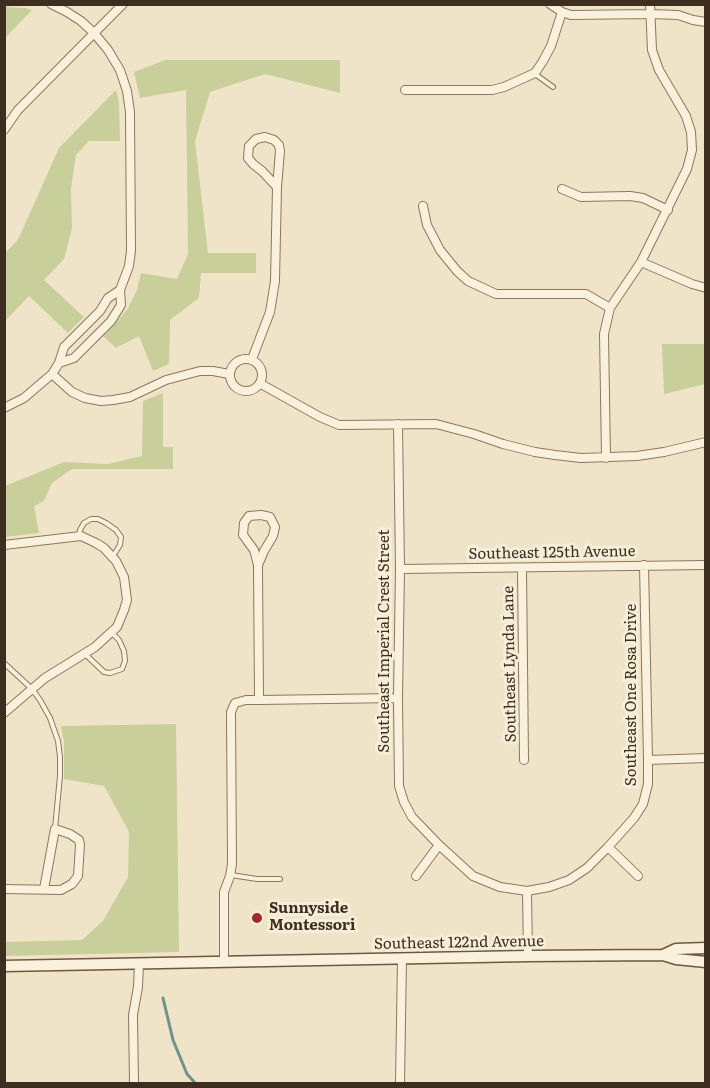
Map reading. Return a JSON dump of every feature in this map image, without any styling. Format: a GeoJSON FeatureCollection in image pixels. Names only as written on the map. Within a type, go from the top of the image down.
{"type":"FeatureCollection","features":[{"type":"Feature","properties":{"kind":"main road","name":"Southeast 122nd Avenue"},"geometry":{"type":"LineString","coordinates":[[663,955],[675,949],[705,948]]}},
{"type":"Feature","properties":{"kind":"main road","name":"Southeast 122nd Avenue"},"geometry":{"type":"LineString","coordinates":[[4,966],[663,955],[675,959],[705,962]]}},
{"type":"Feature","properties":{"kind":"street"},"geometry":{"type":"LineString","coordinates":[[51,4],[81,21],[108,50],[120,69],[127,91],[130,112],[131,251],[129,266],[120,290],[121,305],[111,321],[74,358],[60,363]]}},
{"type":"Feature","properties":{"kind":"street"},"geometry":{"type":"LineString","coordinates":[[4,130],[18,110],[123,4]]}},
{"type":"Feature","properties":{"kind":"street"},"geometry":{"type":"LineString","coordinates":[[550,4],[571,15],[678,15],[705,22]]}},
{"type":"Feature","properties":{"kind":"street"},"geometry":{"type":"LineString","coordinates":[[606,458],[604,334],[610,308],[641,262],[668,210],[687,169],[692,150],[691,132],[686,116],[659,70],[652,50],[650,4]]}},
{"type":"Feature","properties":{"kind":"street"},"geometry":{"type":"LineString","coordinates":[[405,90],[492,90],[534,74],[550,46],[562,12]]}},
{"type":"Feature","properties":{"kind":"street"},"geometry":{"type":"LineString","coordinates":[[252,359],[270,312],[275,281],[280,151],[279,145],[274,140],[265,137],[256,139],[249,146],[248,158],[277,187]]}},
{"type":"Feature","properties":{"kind":"street"},"geometry":{"type":"LineString","coordinates":[[562,189],[581,197],[643,198],[668,210]]}},
{"type":"Feature","properties":{"kind":"street"},"geometry":{"type":"LineString","coordinates":[[423,206],[427,225],[440,250],[468,281],[496,294],[586,294],[610,308]]}},
{"type":"Feature","properties":{"kind":"street"},"geometry":{"type":"LineString","coordinates":[[641,262],[705,288]]}},
{"type":"Feature","properties":{"kind":"street"},"geometry":{"type":"LineString","coordinates":[[4,408],[24,398],[52,374],[60,363],[64,346],[99,311],[108,298],[120,290]]}},
{"type":"Feature","properties":{"kind":"street"},"geometry":{"type":"LineString","coordinates":[[245,358],[252,359],[258,363],[262,373],[261,384],[258,388],[248,392],[239,390],[232,384],[229,374],[236,362],[245,358]]}},
{"type":"Feature","properties":{"kind":"street"},"geometry":{"type":"LineString","coordinates":[[52,374],[72,392],[101,401],[130,397],[166,380],[200,371],[229,374]]}},
{"type":"Feature","properties":{"kind":"street"},"geometry":{"type":"LineString","coordinates":[[261,384],[320,417],[339,424],[436,424],[536,452],[581,458],[637,456],[705,442]]}},
{"type":"Feature","properties":{"kind":"street","name":"Southeast Imperial Crest Street"},"geometry":{"type":"LineString","coordinates":[[398,424],[399,786],[412,817],[473,876],[500,887],[527,891]]}},
{"type":"Feature","properties":{"kind":"street"},"geometry":{"type":"LineString","coordinates":[[258,565],[273,536],[275,527],[270,517],[261,515],[249,516],[244,523],[243,535],[254,550],[258,565],[259,700]]}},
{"type":"Feature","properties":{"kind":"street"},"geometry":{"type":"LineString","coordinates":[[4,545],[79,536],[96,543],[112,557],[124,577],[127,600],[117,627],[95,647],[45,678],[4,713]]}},
{"type":"Feature","properties":{"kind":"street","name":"Southeast One Rosa Drive"},"geometry":{"type":"LineString","coordinates":[[527,891],[569,880],[587,868],[634,818],[643,804],[648,784],[644,565]]}},
{"type":"Feature","properties":{"kind":"street","name":"Southeast 125th Avenue"},"geometry":{"type":"LineString","coordinates":[[400,569],[705,565]]}},
{"type":"Feature","properties":{"kind":"street","name":"Southeast Lynda Lane"},"geometry":{"type":"LineString","coordinates":[[522,568],[524,760]]}},
{"type":"Feature","properties":{"kind":"street"},"geometry":{"type":"LineString","coordinates":[[224,962],[224,892],[232,864],[231,712],[236,703],[246,700],[398,698]]}},
{"type":"Feature","properties":{"kind":"street"},"geometry":{"type":"LineString","coordinates":[[648,760],[705,758]]}},
{"type":"Feature","properties":{"kind":"street"},"geometry":{"type":"LineString","coordinates":[[4,889],[61,890],[75,881],[78,876],[80,859],[79,840],[55,829],[44,889]]}},
{"type":"Feature","properties":{"kind":"street"},"geometry":{"type":"LineString","coordinates":[[416,876],[439,845]]}},
{"type":"Feature","properties":{"kind":"street"},"geometry":{"type":"LineString","coordinates":[[608,847],[639,876]]}},
{"type":"Feature","properties":{"kind":"street"},"geometry":{"type":"LineString","coordinates":[[527,891],[528,956]]}},
{"type":"Feature","properties":{"kind":"street"},"geometry":{"type":"LineString","coordinates":[[400,1083],[402,958]]}},
{"type":"Feature","properties":{"kind":"street"},"geometry":{"type":"LineString","coordinates":[[134,1083],[134,1015],[138,993],[139,963]]}},
{"type":"Feature","properties":{"kind":"lane"},"geometry":{"type":"LineString","coordinates":[[534,74],[553,87]]}},
{"type":"Feature","properties":{"kind":"lane"},"geometry":{"type":"LineString","coordinates":[[79,536],[84,523],[91,519],[98,519],[106,523],[121,537],[120,545],[112,557]]}},
{"type":"Feature","properties":{"kind":"lane"},"geometry":{"type":"LineString","coordinates":[[84,653],[104,672],[110,673],[122,669],[125,661],[124,651],[111,632]]}},
{"type":"Feature","properties":{"kind":"lane"},"geometry":{"type":"LineString","coordinates":[[4,663],[32,689],[50,718],[58,741],[60,776],[55,829]]}},
{"type":"Feature","properties":{"kind":"lane"},"geometry":{"type":"LineString","coordinates":[[230,875],[257,879],[280,879]]}},
{"type":"Feature","properties":{"kind":"green space"},"geometry":{"type":"Polygon","coordinates":[[[5,7],[32,10],[5,38],[5,7]]]}},
{"type":"Feature","properties":{"kind":"green space"},"geometry":{"type":"Polygon","coordinates":[[[165,60],[340,60],[340,93],[265,74],[210,92],[195,141],[208,253],[256,253],[256,273],[201,273],[199,298],[170,320],[169,364],[153,371],[139,336],[116,348],[103,336],[127,310],[137,290],[141,273],[177,279],[188,254],[186,90],[140,98],[134,72],[165,60]]]}},
{"type":"Feature","properties":{"kind":"green space"},"geometry":{"type":"Polygon","coordinates":[[[116,90],[119,102],[120,141],[89,141],[76,155],[71,188],[72,229],[64,259],[44,280],[84,317],[68,333],[29,296],[5,321],[5,253],[17,241],[59,148],[116,90]]]}},
{"type":"Feature","properties":{"kind":"green space"},"geometry":{"type":"Polygon","coordinates":[[[662,344],[705,344],[705,384],[664,394],[662,344]]]}},
{"type":"Feature","properties":{"kind":"green space"},"geometry":{"type":"Polygon","coordinates":[[[163,393],[163,447],[173,447],[173,469],[72,469],[52,483],[44,501],[34,506],[39,533],[5,537],[5,486],[64,462],[108,464],[142,456],[143,401],[163,393]]]}},
{"type":"Feature","properties":{"kind":"green space"},"geometry":{"type":"Polygon","coordinates":[[[176,724],[179,952],[5,956],[5,942],[82,940],[103,921],[128,877],[129,832],[104,786],[64,779],[64,742],[61,726],[176,724]]]}},
{"type":"Feature","properties":{"kind":"waterway"},"geometry":{"type":"LineString","coordinates":[[163,998],[173,1040],[187,1074],[196,1084]]}},
{"type":"Feature","properties":{"kind":"place","name":"Sunnyside Montessori"},"geometry":{"type":"Point","coordinates":[257,918]}}]}
